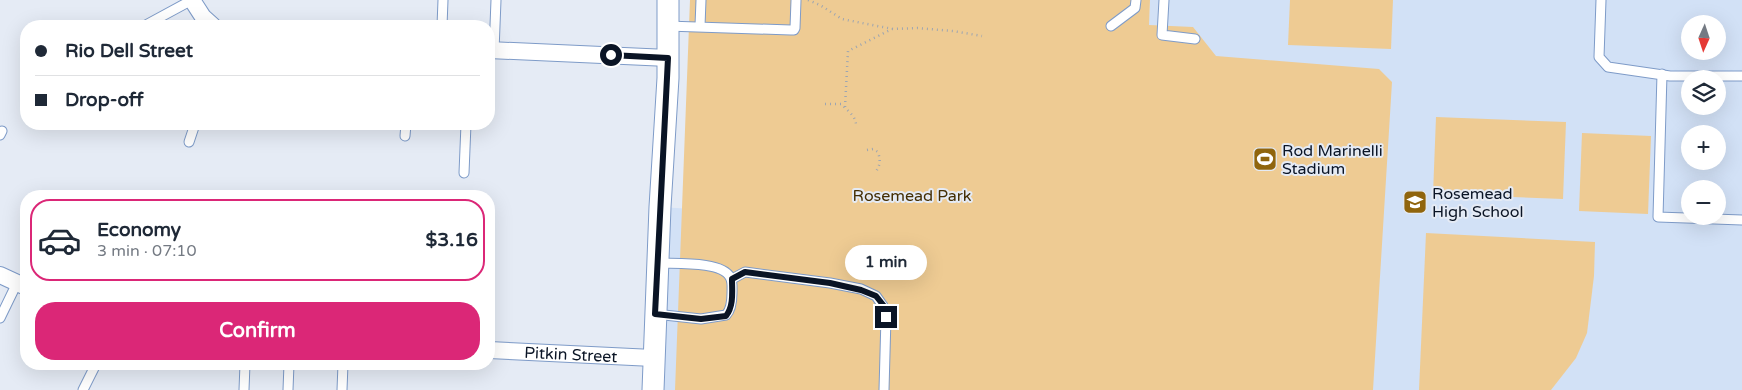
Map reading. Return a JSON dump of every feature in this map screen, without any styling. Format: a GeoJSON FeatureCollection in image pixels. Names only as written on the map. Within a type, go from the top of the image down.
{"type":"FeatureCollection","features":[{"type":"Feature","properties":{"kind":"street"},"geometry":{"type":"LineString","coordinates":[[192,0],[205,20]]}},
{"type":"Feature","properties":{"kind":"street"},"geometry":{"type":"LineString","coordinates":[[653,390],[657,263],[668,58],[668,0]]}},
{"type":"Feature","properties":{"kind":"street"},"geometry":{"type":"LineString","coordinates":[[495,50],[668,58]]}},
{"type":"Feature","properties":{"kind":"street"},"geometry":{"type":"LineString","coordinates":[[0,275],[20,284]]}},
{"type":"Feature","properties":{"kind":"street","name":"Pitkin Street"},"geometry":{"type":"LineString","coordinates":[[495,350],[653,358]]}},
{"type":"Feature","properties":{"kind":"lane"},"geometry":{"type":"LineString","coordinates":[[155,20],[192,0]]}},
{"type":"Feature","properties":{"kind":"lane"},"geometry":{"type":"LineString","coordinates":[[442,20],[443,0]]}},
{"type":"Feature","properties":{"kind":"lane"},"geometry":{"type":"LineString","coordinates":[[494,20],[496,0]]}},
{"type":"Feature","properties":{"kind":"lane"},"geometry":{"type":"LineString","coordinates":[[700,26],[701,0]]}},
{"type":"Feature","properties":{"kind":"lane"},"geometry":{"type":"LineString","coordinates":[[667,26],[794,30],[796,0]]}},
{"type":"Feature","properties":{"kind":"lane"},"geometry":{"type":"LineString","coordinates":[[1111,26],[1135,8],[1136,0]]}},
{"type":"Feature","properties":{"kind":"lane"},"geometry":{"type":"LineString","coordinates":[[1164,0],[1162,35],[1195,39]]}},
{"type":"Feature","properties":{"kind":"lane"},"geometry":{"type":"LineString","coordinates":[[1600,0],[1599,57],[1608,67],[1662,74],[1742,76]]}},
{"type":"Feature","properties":{"kind":"lane"},"geometry":{"type":"LineString","coordinates":[[1662,74],[1658,217],[1742,220]]}},
{"type":"Feature","properties":{"kind":"lane"},"geometry":{"type":"LineString","coordinates":[[190,142],[193,130]]}},
{"type":"Feature","properties":{"kind":"lane"},"geometry":{"type":"LineString","coordinates":[[405,136],[406,130]]}},
{"type":"Feature","properties":{"kind":"lane"},"geometry":{"type":"LineString","coordinates":[[464,174],[466,130]]}},
{"type":"Feature","properties":{"kind":"lane"},"geometry":{"type":"LineString","coordinates":[[655,314],[701,319],[726,316],[730,311],[732,298],[732,279],[727,272],[716,267],[657,263]]}},
{"type":"Feature","properties":{"kind":"lane"},"geometry":{"type":"LineString","coordinates":[[732,279],[745,272],[830,283],[861,290],[876,296],[884,306],[886,317],[884,390]]}},
{"type":"Feature","properties":{"kind":"lane"},"geometry":{"type":"LineString","coordinates":[[0,318],[20,288]]}},
{"type":"Feature","properties":{"kind":"lane"},"geometry":{"type":"LineString","coordinates":[[83,390],[93,370]]}},
{"type":"Feature","properties":{"kind":"lane"},"geometry":{"type":"LineString","coordinates":[[244,390],[245,370]]}},
{"type":"Feature","properties":{"kind":"lane"},"geometry":{"type":"LineString","coordinates":[[288,390],[289,370]]}},
{"type":"Feature","properties":{"kind":"lane"},"geometry":{"type":"LineString","coordinates":[[342,390],[343,370]]}},
{"type":"Feature","properties":{"kind":"path"},"geometry":{"type":"LineString","coordinates":[[808,0],[842,18],[893,29],[935,29],[982,36]]}},
{"type":"Feature","properties":{"kind":"path"},"geometry":{"type":"LineString","coordinates":[[845,108],[848,51],[893,29]]}},
{"type":"Feature","properties":{"kind":"path"},"geometry":{"type":"LineString","coordinates":[[825,104],[841,104],[856,120],[856,124]]}},
{"type":"Feature","properties":{"kind":"path"},"geometry":{"type":"LineString","coordinates":[[866,150],[873,149],[878,152],[881,160],[880,166],[875,173]]}},
{"type":"Feature","properties":{"kind":"shaded area","name":"Rosemead High School"},"geometry":{"type":"Polygon","coordinates":[[[1150,0],[1742,0],[1742,390],[653,390],[660,207],[1138,237],[1150,0]]]}},
{"type":"Feature","properties":{"kind":"green space","name":"Rosemead Park"},"geometry":{"type":"Polygon","coordinates":[[[690,0],[1150,0],[1149,25],[1193,27],[1216,56],[1379,69],[1392,82],[1373,390],[675,390],[690,0]]]}},
{"type":"Feature","properties":{"kind":"green space"},"geometry":{"type":"Polygon","coordinates":[[[1290,0],[1393,0],[1391,49],[1288,45],[1290,0]]]}},
{"type":"Feature","properties":{"kind":"green space"},"geometry":{"type":"Polygon","coordinates":[[[1436,117],[1566,122],[1563,199],[1433,194],[1436,117]]]}},
{"type":"Feature","properties":{"kind":"green space"},"geometry":{"type":"Polygon","coordinates":[[[1582,133],[1651,136],[1648,214],[1579,211],[1582,133]]]}},
{"type":"Feature","properties":{"kind":"green space"},"geometry":{"type":"Polygon","coordinates":[[[1426,233],[1595,242],[1594,276],[1587,333],[1576,358],[1551,390],[1419,390],[1426,233]]]}},
{"type":"Feature","properties":{"kind":"place","name":"Rod Marinelli Stadium"},"geometry":{"type":"Point","coordinates":[1265,159]}},
{"type":"Feature","properties":{"kind":"place","name":"Rosemead High School"},"geometry":{"type":"Point","coordinates":[1415,202]}},
{"type":"Feature","properties":{"kind":"route"},"geometry":{"type":"LineString","coordinates":[[611,55],[668,58],[655,314],[701,319],[726,316],[730,311],[732,279],[745,272],[830,283],[861,290],[876,296],[884,306],[886,317]]}}]}
